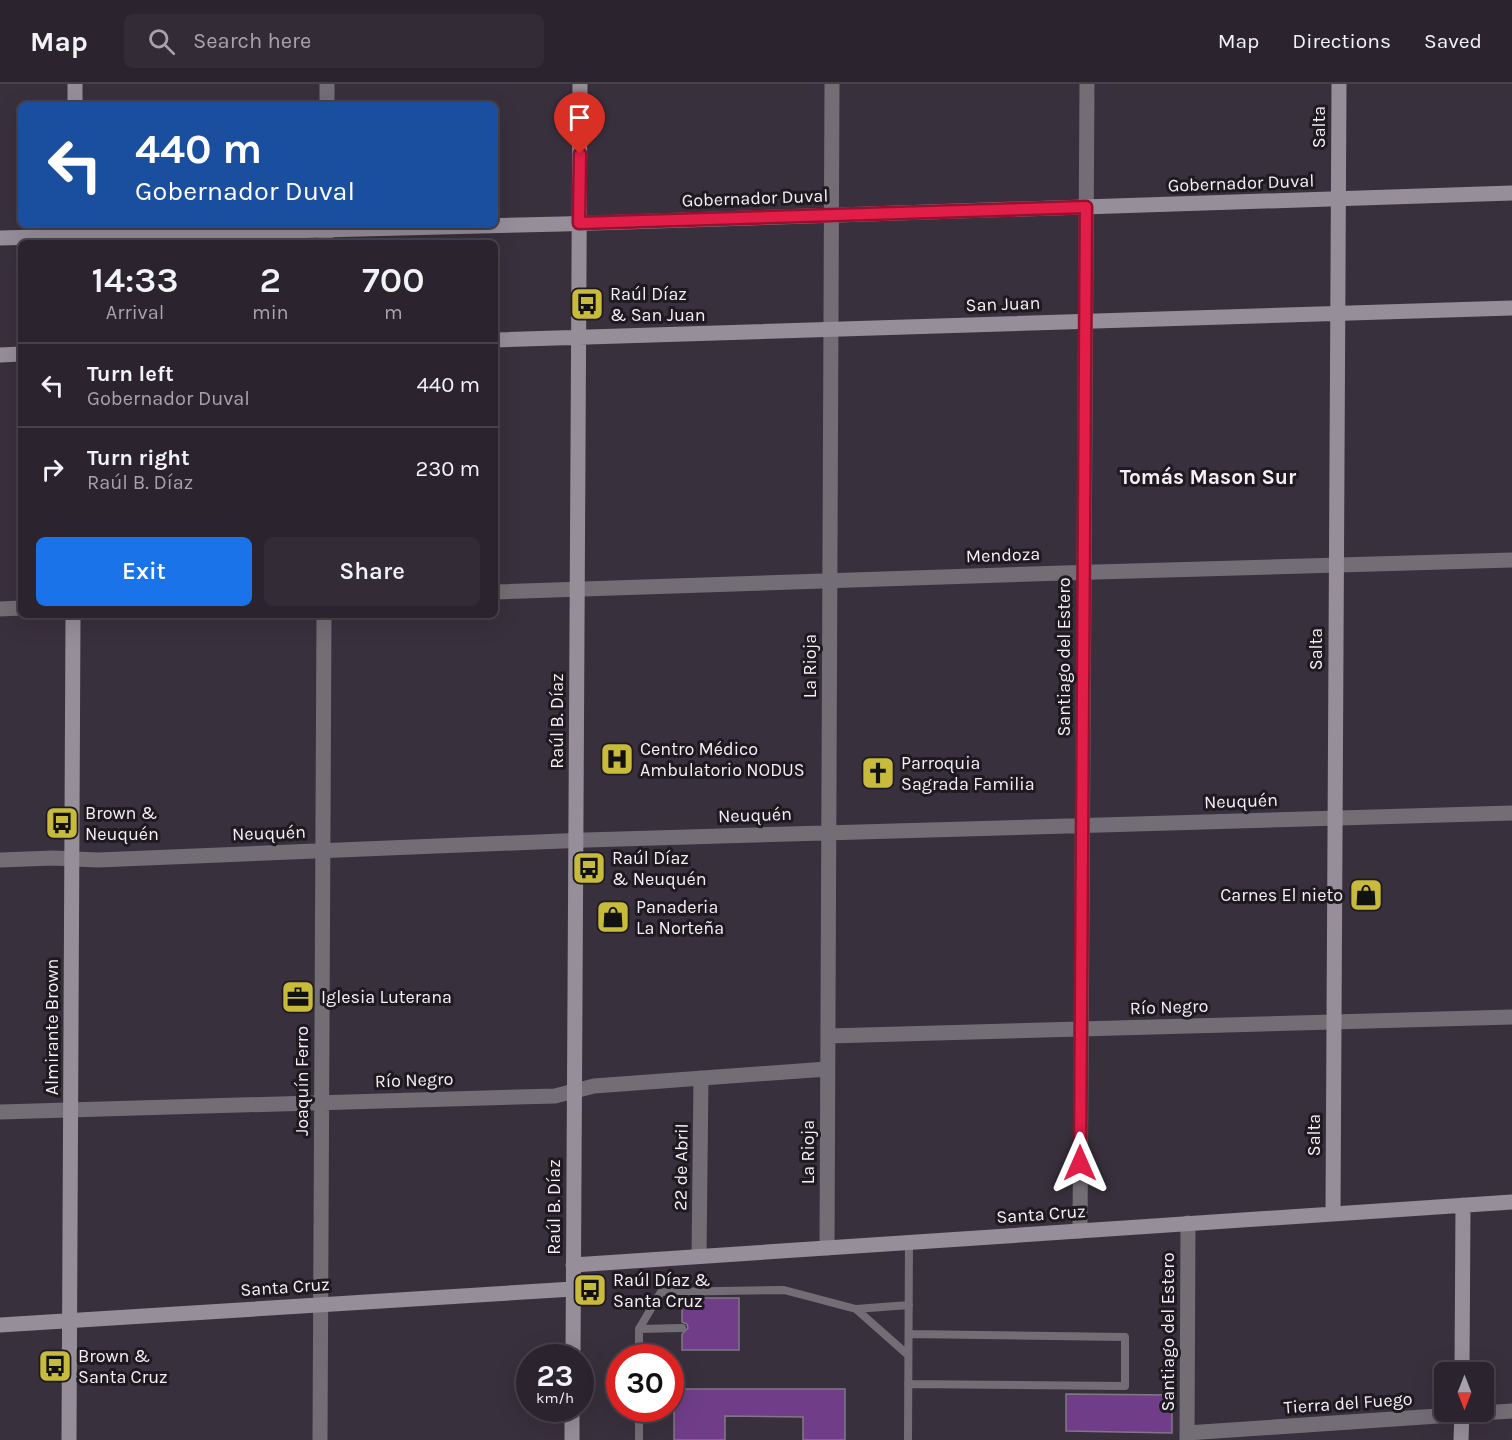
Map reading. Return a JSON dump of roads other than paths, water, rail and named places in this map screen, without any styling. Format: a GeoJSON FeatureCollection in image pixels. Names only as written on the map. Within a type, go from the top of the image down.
{"type":"FeatureCollection","features":[{"type":"Feature","properties":{"kind":"main road"},"geometry":{"type":"LineString","coordinates":[[75,84],[75,102]]}},
{"type":"Feature","properties":{"kind":"main road","name":"Raúl B. Díaz"},"geometry":{"type":"LineString","coordinates":[[573,1344],[580,84]]}},
{"type":"Feature","properties":{"kind":"main road","name":"Salta"},"geometry":{"type":"LineString","coordinates":[[1333,1214],[1339,84]]}},
{"type":"Feature","properties":{"kind":"main road","name":"Gobernador Duval"},"geometry":{"type":"LineString","coordinates":[[498,226],[1512,194]]}},
{"type":"Feature","properties":{"kind":"main road","name":"Gobernador Duval"},"geometry":{"type":"LineString","coordinates":[[0,238],[75,235],[326,233],[452,228]]}},
{"type":"Feature","properties":{"kind":"main road","name":"San Juan"},"geometry":{"type":"LineString","coordinates":[[498,340],[1512,308]]}},
{"type":"Feature","properties":{"kind":"main road"},"geometry":{"type":"LineString","coordinates":[[0,355],[18,354]]}},
{"type":"Feature","properties":{"kind":"main road","name":"Almirante Brown"},"geometry":{"type":"LineString","coordinates":[[69,1440],[73,618]]}},
{"type":"Feature","properties":{"kind":"main road","name":"Santa Cruz"},"geometry":{"type":"LineString","coordinates":[[573,1264],[1512,1202]]}},
{"type":"Feature","properties":{"kind":"main road"},"geometry":{"type":"LineString","coordinates":[[1462,1362],[1463,1205]]}},
{"type":"Feature","properties":{"kind":"main road","name":"Santa Cruz"},"geometry":{"type":"LineString","coordinates":[[0,1325],[573,1289]]}},
{"type":"Feature","properties":{"kind":"main road"},"geometry":{"type":"LineString","coordinates":[[572,1422],[572,1440]]}},
{"type":"Feature","properties":{"kind":"main road"},"geometry":{"type":"LineString","coordinates":[[1461,1440],[1462,1422]]}},
{"type":"Feature","properties":{"kind":"street"},"geometry":{"type":"LineString","coordinates":[[327,84],[327,102]]}},
{"type":"Feature","properties":{"kind":"street","name":"La Rioja"},"geometry":{"type":"LineString","coordinates":[[827,1248],[831,84]]}},
{"type":"Feature","properties":{"kind":"street","name":"Santiago del Estero"},"geometry":{"type":"LineString","coordinates":[[1080,1231],[1087,84]]}},
{"type":"Feature","properties":{"kind":"street","name":"Mendoza"},"geometry":{"type":"LineString","coordinates":[[498,592],[1512,560]]}},
{"type":"Feature","properties":{"kind":"street"},"geometry":{"type":"LineString","coordinates":[[0,609],[18,608]]}},
{"type":"Feature","properties":{"kind":"street","name":"Joaquín Ferro"},"geometry":{"type":"LineString","coordinates":[[320,1440],[324,618]]}},
{"type":"Feature","properties":{"kind":"street","name":"Neuquén"},"geometry":{"type":"LineString","coordinates":[[0,860],[98,860],[576,840],[1512,813]]}},
{"type":"Feature","properties":{"kind":"street","name":"Río Negro"},"geometry":{"type":"LineString","coordinates":[[828,1036],[1512,1017]]}},
{"type":"Feature","properties":{"kind":"street","name":"Río Negro"},"geometry":{"type":"LineString","coordinates":[[0,1112],[555,1096],[594,1086],[827,1069]]}},
{"type":"Feature","properties":{"kind":"street","name":"22 de Abril"},"geometry":{"type":"LineString","coordinates":[[699,1256],[701,1078]]}},
{"type":"Feature","properties":{"kind":"street","name":"Santiago del Estero"},"geometry":{"type":"LineString","coordinates":[[1187,1437],[1188,1223]]}},
{"type":"Feature","properties":{"kind":"street","name":"Tierra del Fuego"},"geometry":{"type":"LineString","coordinates":[[1494,1412],[1512,1411]]}},
{"type":"Feature","properties":{"kind":"street","name":"Tierra del Fuego"},"geometry":{"type":"LineString","coordinates":[[1187,1437],[1434,1415]]}},
{"type":"Feature","properties":{"kind":"lane"},"geometry":{"type":"LineString","coordinates":[[908,1440],[909,1242]]}},
{"type":"Feature","properties":{"kind":"lane"},"geometry":{"type":"LineString","coordinates":[[639,1344],[639,1329],[661,1292],[784,1290],[856,1309],[909,1305]]}},
{"type":"Feature","properties":{"kind":"lane"},"geometry":{"type":"LineString","coordinates":[[856,1309],[908,1355]]}},
{"type":"Feature","properties":{"kind":"lane"},"geometry":{"type":"LineString","coordinates":[[639,1329],[682,1328]]}},
{"type":"Feature","properties":{"kind":"lane"},"geometry":{"type":"LineString","coordinates":[[908,1384],[1125,1386],[1125,1337],[909,1334]]}},
{"type":"Feature","properties":{"kind":"lane"},"geometry":{"type":"LineString","coordinates":[[639,1422],[639,1440]]}},
{"type":"Feature","properties":{"kind":"place","name":"Raúl Díaz & San Juan"},"geometry":{"type":"Point","coordinates":[587,304]}},
{"type":"Feature","properties":{"kind":"place","name":"Centro Médico Ambulatorio NODUS"},"geometry":{"type":"Point","coordinates":[617,759]}},
{"type":"Feature","properties":{"kind":"place","name":"Parroquia Sagrada Familia"},"geometry":{"type":"Point","coordinates":[878,773]}},
{"type":"Feature","properties":{"kind":"place","name":"Brown & Neuquén"},"geometry":{"type":"Point","coordinates":[62,823]}},
{"type":"Feature","properties":{"kind":"place","name":"Raúl Díaz & Neuquén"},"geometry":{"type":"Point","coordinates":[589,868]}},
{"type":"Feature","properties":{"kind":"place","name":"Carnes El nieto"},"geometry":{"type":"Point","coordinates":[1366,895]}},
{"type":"Feature","properties":{"kind":"place","name":"Panaderia La Norteña"},"geometry":{"type":"Point","coordinates":[613,917]}},
{"type":"Feature","properties":{"kind":"place","name":"Iglesia Luterana"},"geometry":{"type":"Point","coordinates":[298,997]}},
{"type":"Feature","properties":{"kind":"place","name":"Raúl Díaz & Santa Cruz"},"geometry":{"type":"Point","coordinates":[590,1290]}},
{"type":"Feature","properties":{"kind":"place","name":"Brown & Santa Cruz"},"geometry":{"type":"Point","coordinates":[55,1366]}},
{"type":"Feature","properties":{"kind":"district","name":"Tomás Mason Sur"},"geometry":{"type":"Point","coordinates":[1208,477]}}]}
